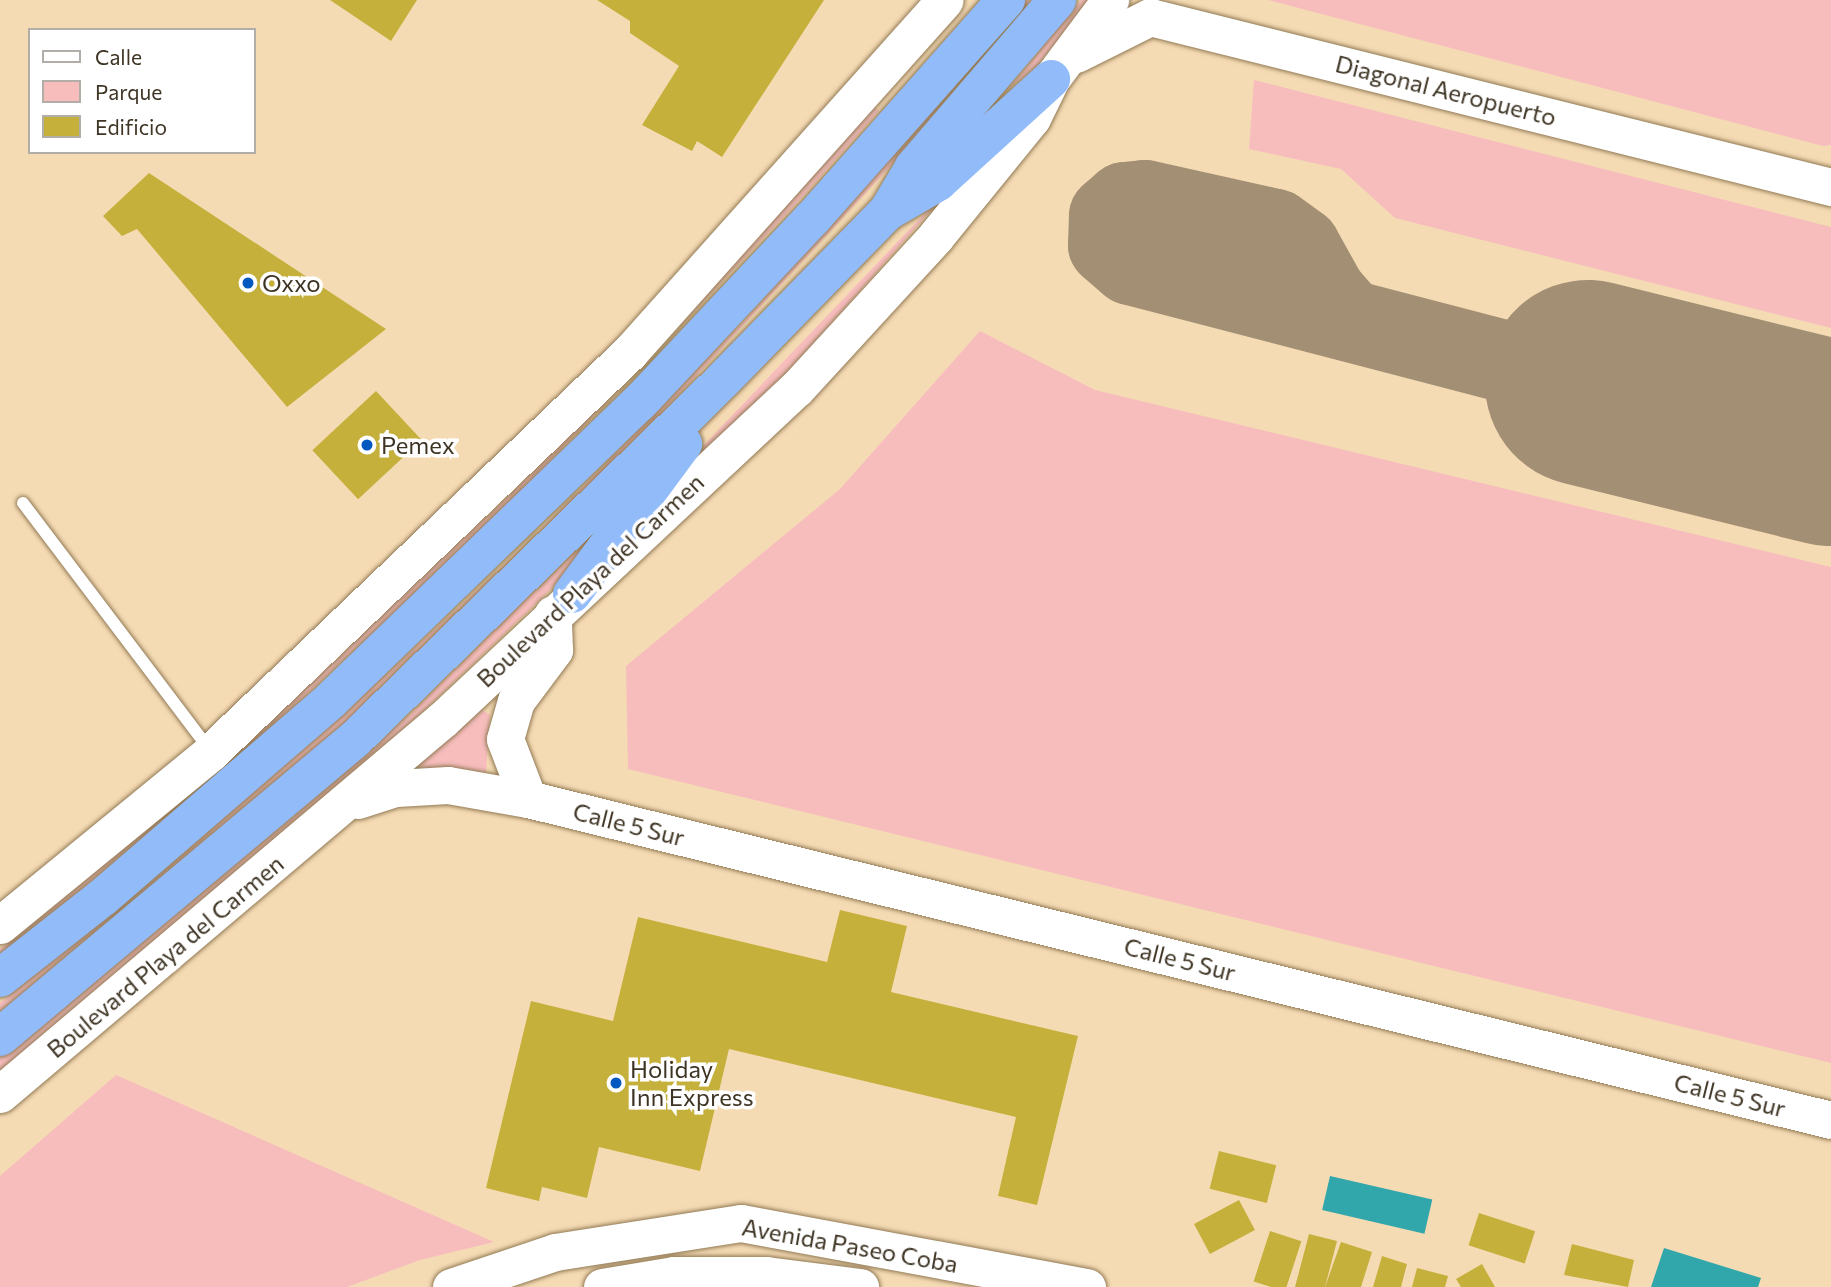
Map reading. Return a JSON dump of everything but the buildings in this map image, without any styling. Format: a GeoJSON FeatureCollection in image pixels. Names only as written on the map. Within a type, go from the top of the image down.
{"type":"FeatureCollection","features":[{"type":"Feature","properties":{"kind":"highway"},"geometry":{"type":"LineString","coordinates":[[0,978],[103,897],[331,700],[639,403],[812,219],[1006,0]]}},
{"type":"Feature","properties":{"kind":"highway"},"geometry":{"type":"LineString","coordinates":[[0,1037],[355,739],[720,383],[888,211],[914,167],[1057,0]]}},
{"type":"Feature","properties":{"kind":"highway"},"geometry":{"type":"LineString","coordinates":[[888,211],[938,182],[1060,69]]}},
{"type":"Feature","properties":{"kind":"highway"},"geometry":{"type":"LineString","coordinates":[[562,604],[676,456],[720,383]]}},
{"type":"Feature","properties":{"kind":"main road"},"geometry":{"type":"LineString","coordinates":[[0,925],[17,901],[211,752],[630,352],[945,0]]}},
{"type":"Feature","properties":{"kind":"main road","name":"Boulevard Playa del Carmen"},"geometry":{"type":"LineString","coordinates":[[0,1094],[347,804],[796,389],[936,236],[1032,118],[1060,69],[1110,0]]}},
{"type":"Feature","properties":{"kind":"main road","name":"Diagonal Aeropuerto"},"geometry":{"type":"LineString","coordinates":[[1060,69],[1150,18],[1831,187]]}},
{"type":"Feature","properties":{"kind":"main road"},"geometry":{"type":"LineString","coordinates":[[528,799],[505,739],[516,701],[554,650],[562,604]]}},
{"type":"Feature","properties":{"kind":"main road","name":"Calle 5 Sur"},"geometry":{"type":"LineString","coordinates":[[347,804],[396,788],[447,785],[528,799],[1831,1120]]}},
{"type":"Feature","properties":{"kind":"main road","name":"Avenida Paseo Coba"},"geometry":{"type":"LineString","coordinates":[[451,1287],[555,1252],[741,1223],[1087,1287]]}},
{"type":"Feature","properties":{"kind":"main road","name":"Avenida Paseo Coba"},"geometry":{"type":"LineString","coordinates":[[602,1287],[674,1275],[766,1275],[860,1287]]}},
{"type":"Feature","properties":{"kind":"lane"},"geometry":{"type":"LineString","coordinates":[[23,503],[211,752]]}},
{"type":"Feature","properties":{"kind":"green space"},"geometry":{"type":"Polygon","coordinates":[[[1024,0],[1031,0],[887,170],[639,438],[332,735],[0,1014],[0,1003],[316,739],[531,540],[745,320],[1024,0]]]}},
{"type":"Feature","properties":{"kind":"green space"},"geometry":{"type":"Polygon","coordinates":[[[1081,0],[1091,0],[1036,67],[1009,88],[1081,0]]]}},
{"type":"Feature","properties":{"kind":"green space"},"geometry":{"type":"Polygon","coordinates":[[[1268,0],[1831,0],[1831,145],[1823,146],[1268,0]]]}},
{"type":"Feature","properties":{"kind":"green space"},"geometry":{"type":"Polygon","coordinates":[[[1254,80],[1831,227],[1831,328],[1395,218],[1341,169],[1249,149],[1254,80]]]}},
{"type":"Feature","properties":{"kind":"green space"},"geometry":{"type":"Polygon","coordinates":[[[875,107],[879,111],[796,204],[498,516],[231,765],[0,957],[0,949],[225,759],[514,491],[875,107]]]}},
{"type":"Feature","properties":{"kind":"green space"},"geometry":{"type":"Polygon","coordinates":[[[969,167],[799,360],[723,438],[659,492],[969,167]]]}},
{"type":"Feature","properties":{"kind":"green space"},"geometry":{"type":"Polygon","coordinates":[[[980,331],[1095,390],[1831,567],[1831,1063],[628,769],[626,666],[840,489],[980,331]]]}},
{"type":"Feature","properties":{"kind":"green space"},"geometry":{"type":"Polygon","coordinates":[[[606,520],[582,556],[545,595],[414,720],[0,1071],[0,1055],[287,822],[411,713],[606,520]]]}},
{"type":"Feature","properties":{"kind":"green space"},"geometry":{"type":"Polygon","coordinates":[[[482,710],[490,715],[486,774],[422,770],[419,764],[482,710]]]}},
{"type":"Feature","properties":{"kind":"green space"},"geometry":{"type":"Polygon","coordinates":[[[116,1075],[494,1242],[420,1260],[347,1287],[0,1287],[0,1176],[116,1075]]]}},
{"type":"Feature","properties":{"kind":"water"},"geometry":{"type":"Polygon","coordinates":[[[1330,1176],[1432,1200],[1424,1234],[1322,1210],[1330,1176]]]}},
{"type":"Feature","properties":{"kind":"water"},"geometry":{"type":"Polygon","coordinates":[[[1664,1248],[1761,1278],[1758,1287],[1651,1287],[1664,1248]]]}},
{"type":"Feature","properties":{"kind":"taxiway"},"geometry":{"type":"LineString","coordinates":[[1348,320],[1326,295],[1300,248],[1275,230],[1145,201],[1125,203],[1110,216],[1109,245],[1131,264],[1588,383]]}},
{"type":"Feature","properties":{"kind":"runway"},"geometry":{"type":"LineString","coordinates":[[1588,383],[1831,443]]}},
{"type":"Feature","properties":{"kind":"place","name":"Oxxo"},"geometry":{"type":"Point","coordinates":[248,283]}},
{"type":"Feature","properties":{"kind":"place","name":"Pemex"},"geometry":{"type":"Point","coordinates":[367,445]}},
{"type":"Feature","properties":{"kind":"place","name":"Holiday Inn Express"},"geometry":{"type":"Point","coordinates":[616,1083]}}]}
